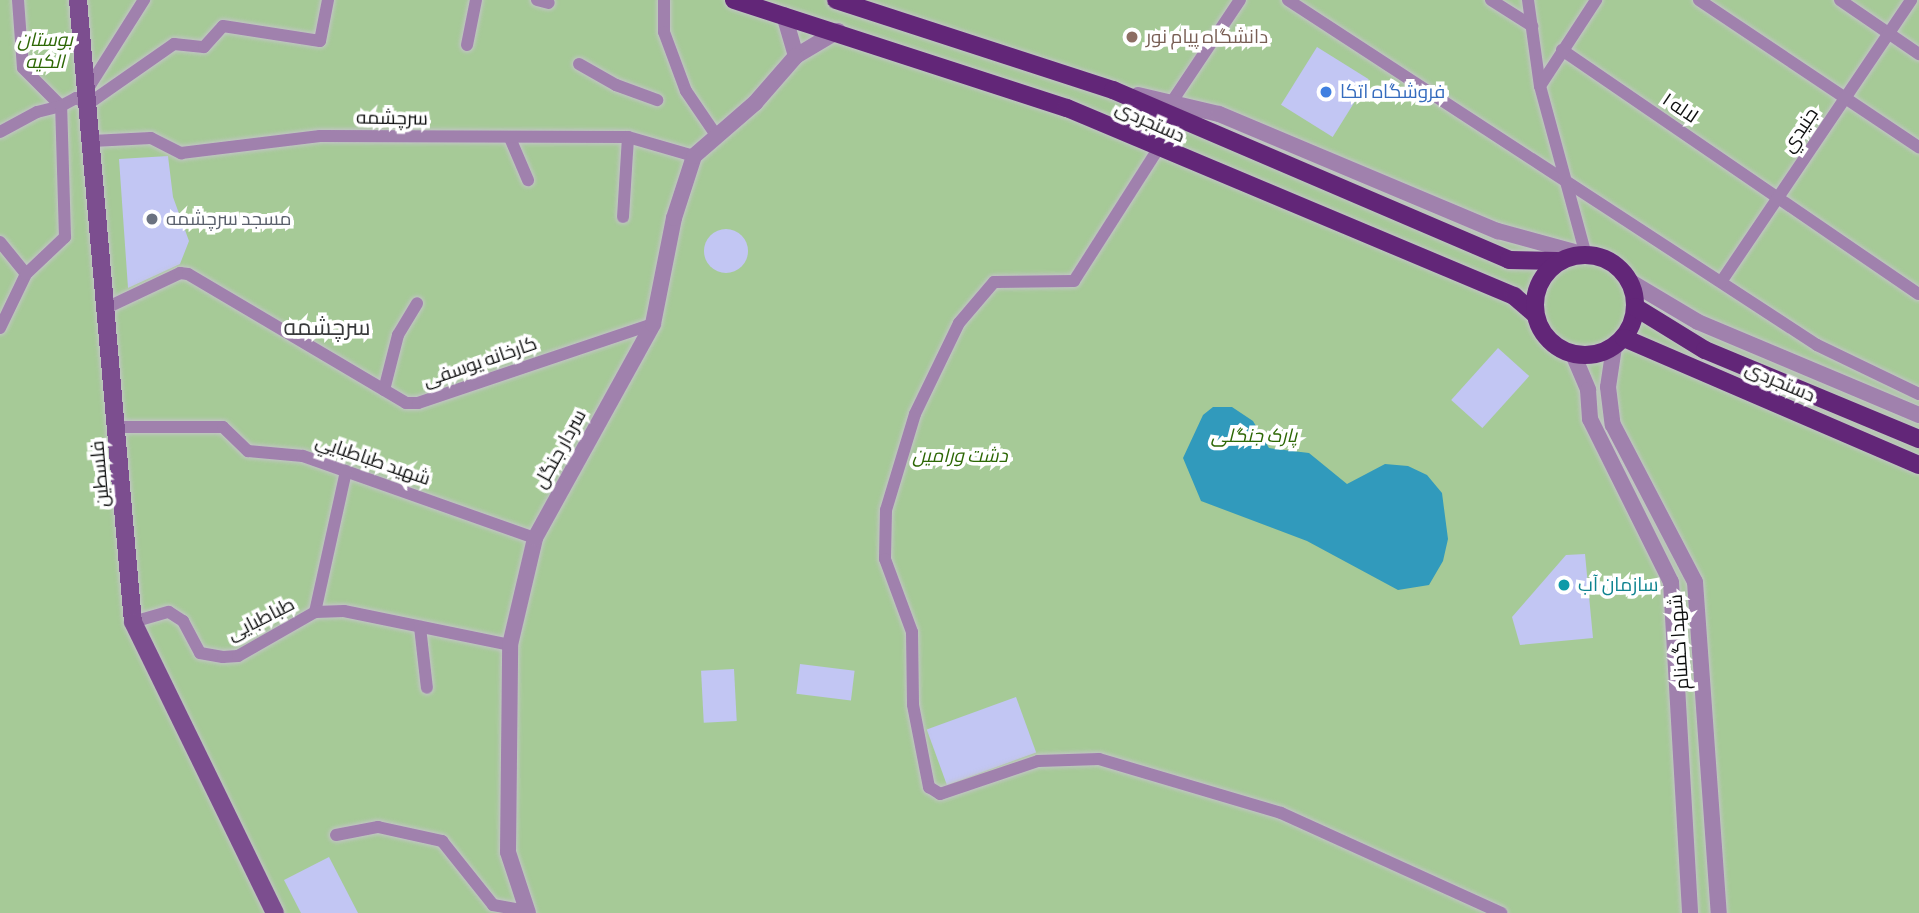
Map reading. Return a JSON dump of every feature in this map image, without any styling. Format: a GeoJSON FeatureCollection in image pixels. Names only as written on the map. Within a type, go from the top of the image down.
{"type":"FeatureCollection","features":[{"type":"Feature","properties":{"kind":"main road","name":"فلسطین"},"geometry":{"type":"LineString","coordinates":[[78,0],[133,622],[275,913]]}},
{"type":"Feature","properties":{"kind":"main road","name":"دستجردی"},"geometry":{"type":"LineString","coordinates":[[733,0],[838,31],[1067,107],[1158,149],[1514,296],[1535,314]]}},
{"type":"Feature","properties":{"kind":"main road","name":"دستجردی"},"geometry":{"type":"LineString","coordinates":[[836,0],[1113,90],[1509,260],[1557,261]]}},
{"type":"Feature","properties":{"kind":"main road"},"geometry":{"type":"LineString","coordinates":[[1586,255],[1618,267],[1629,281],[1635,307],[1619,343],[1601,353],[1573,354],[1548,340],[1535,314],[1537,290],[1557,261],[1586,255]]}},
{"type":"Feature","properties":{"kind":"main road","name":"دستجردی"},"geometry":{"type":"LineString","coordinates":[[1635,307],[1705,350],[1919,439]]}},
{"type":"Feature","properties":{"kind":"main road","name":"دستجردی"},"geometry":{"type":"LineString","coordinates":[[1619,343],[1919,465]]}},
{"type":"Feature","properties":{"kind":"street"},"geometry":{"type":"LineString","coordinates":[[0,328],[26,274],[65,237],[61,106],[23,68],[18,0]]}},
{"type":"Feature","properties":{"kind":"street"},"geometry":{"type":"LineString","coordinates":[[88,97],[144,0]]}},
{"type":"Feature","properties":{"kind":"street"},"geometry":{"type":"LineString","coordinates":[[0,132],[37,112],[61,106],[76,98],[88,97],[173,44],[204,47],[223,26],[320,41],[328,0]]}},
{"type":"Feature","properties":{"kind":"street"},"geometry":{"type":"LineString","coordinates":[[467,45],[476,0]]}},
{"type":"Feature","properties":{"kind":"street"},"geometry":{"type":"LineString","coordinates":[[664,0],[664,33],[686,91],[716,135]]}},
{"type":"Feature","properties":{"kind":"street"},"geometry":{"type":"LineString","coordinates":[[1171,103],[1240,0]]}},
{"type":"Feature","properties":{"kind":"street"},"geometry":{"type":"LineString","coordinates":[[1288,0],[1817,345],[1919,394]]}},
{"type":"Feature","properties":{"kind":"street"},"geometry":{"type":"LineString","coordinates":[[1491,0],[1532,26]]}},
{"type":"Feature","properties":{"kind":"street"},"geometry":{"type":"LineString","coordinates":[[1528,0],[1540,86],[1586,255]]}},
{"type":"Feature","properties":{"kind":"street"},"geometry":{"type":"LineString","coordinates":[[1540,86],[1596,0]]}},
{"type":"Feature","properties":{"kind":"street"},"geometry":{"type":"LineString","coordinates":[[1699,0],[1919,147]]}},
{"type":"Feature","properties":{"kind":"street"},"geometry":{"type":"LineString","coordinates":[[1840,0],[1919,54]]}},
{"type":"Feature","properties":{"kind":"street","name":"جنيدي"},"geometry":{"type":"LineString","coordinates":[[1721,282],[1912,0]]}},
{"type":"Feature","properties":{"kind":"street"},"geometry":{"type":"LineString","coordinates":[[784,15],[796,56]]}},
{"type":"Feature","properties":{"kind":"street","name":"سردار جنگل"},"geometry":{"type":"LineString","coordinates":[[528,912],[508,852],[510,645],[535,538],[653,324],[674,218],[694,156],[755,103],[796,56],[838,31]]}},
{"type":"Feature","properties":{"kind":"street","name":"لاله ۱"},"geometry":{"type":"LineString","coordinates":[[1562,50],[1919,294]]}},
{"type":"Feature","properties":{"kind":"street"},"geometry":{"type":"LineString","coordinates":[[579,64],[616,85],[657,100]]}},
{"type":"Feature","properties":{"kind":"street"},"geometry":{"type":"LineString","coordinates":[[1113,90],[1219,114],[1498,231],[1586,255]]}},
{"type":"Feature","properties":{"kind":"street","name":"سرچشمه"},"geometry":{"type":"LineString","coordinates":[[92,141],[151,138],[181,153],[320,136],[628,137],[694,156]]}},
{"type":"Feature","properties":{"kind":"street"},"geometry":{"type":"LineString","coordinates":[[623,217],[628,137]]}},
{"type":"Feature","properties":{"kind":"street"},"geometry":{"type":"LineString","coordinates":[[510,138],[528,180]]}},
{"type":"Feature","properties":{"kind":"street"},"geometry":{"type":"LineString","coordinates":[[1158,149],[1074,281],[994,282],[959,323],[915,414],[886,510],[885,559],[912,632],[913,705],[929,787],[940,794],[1038,761],[1099,759],[1282,813],[1501,913]]}},
{"type":"Feature","properties":{"kind":"street"},"geometry":{"type":"LineString","coordinates":[[0,242],[26,274]]}},
{"type":"Feature","properties":{"kind":"street","name":"کارخانه یوسفی"},"geometry":{"type":"LineString","coordinates":[[106,308],[180,273],[188,274],[405,403],[418,403],[653,324]]}},
{"type":"Feature","properties":{"kind":"street"},"geometry":{"type":"LineString","coordinates":[[1629,281],[1698,322],[1919,415]]}},
{"type":"Feature","properties":{"kind":"street"},"geometry":{"type":"LineString","coordinates":[[384,390],[398,335],[418,303]]}},
{"type":"Feature","properties":{"kind":"street","name":"شهدا گمنام"},"geometry":{"type":"LineString","coordinates":[[1619,343],[1608,387],[1613,425],[1695,582],[1719,913]]}},
{"type":"Feature","properties":{"kind":"street","name":"شهدا گمنام"},"geometry":{"type":"LineString","coordinates":[[1573,354],[1588,390],[1590,419],[1671,582],[1690,913]]}},
{"type":"Feature","properties":{"kind":"street","name":"شهيد طباطبايي"},"geometry":{"type":"LineString","coordinates":[[117,427],[223,427],[248,451],[303,456],[535,538]]}},
{"type":"Feature","properties":{"kind":"street"},"geometry":{"type":"LineString","coordinates":[[315,612],[346,471]]}},
{"type":"Feature","properties":{"kind":"street","name":"طباطبایی"},"geometry":{"type":"LineString","coordinates":[[133,622],[169,612],[183,621],[200,653],[223,657],[239,656],[315,612],[344,611],[510,645]]}},
{"type":"Feature","properties":{"kind":"street"},"geometry":{"type":"LineString","coordinates":[[420,627],[427,688]]}},
{"type":"Feature","properties":{"kind":"street"},"geometry":{"type":"LineString","coordinates":[[336,835],[378,827],[442,841],[493,905],[528,912]]}},
{"type":"Feature","properties":{"kind":"green space","name":"دشت ورامین"},"geometry":{"type":"Polygon","coordinates":[[[0,0],[1919,0],[1919,913],[0,913],[0,0]]]}},
{"type":"Feature","properties":{"kind":"water"},"geometry":{"type":"Polygon","coordinates":[[[1213,407],[1232,407],[1253,421],[1269,448],[1309,453],[1347,484],[1385,464],[1408,466],[1427,475],[1442,493],[1448,539],[1443,561],[1429,585],[1398,590],[1307,541],[1201,501],[1183,458],[1203,415],[1213,407]]]}},
{"type":"Feature","properties":{"kind":"building","name":"فروشگاه اتکا"},"geometry":{"type":"Polygon","coordinates":[[[1317,47],[1369,79],[1333,137],[1281,105],[1317,47]]]}},
{"type":"Feature","properties":{"kind":"building","name":"مسجد سرچشمه"},"geometry":{"type":"Polygon","coordinates":[[[168,156],[173,197],[189,241],[180,264],[128,288],[119,159],[168,156]]]}},
{"type":"Feature","properties":{"kind":"building"},"geometry":{"type":"Polygon","coordinates":[[[726,229],[735,230],[742,235],[747,242],[747,260],[742,267],[735,272],[726,273],[717,272],[710,267],[705,260],[704,251],[705,242],[710,235],[717,230],[726,229]]]}},
{"type":"Feature","properties":{"kind":"building"},"geometry":{"type":"Polygon","coordinates":[[[1498,348],[1529,376],[1482,428],[1451,400],[1498,348]]]}},
{"type":"Feature","properties":{"kind":"building","name":"سازمان آب"},"geometry":{"type":"Polygon","coordinates":[[[1585,554],[1593,638],[1520,645],[1512,617],[1566,555],[1585,554]]]}},
{"type":"Feature","properties":{"kind":"building"},"geometry":{"type":"Polygon","coordinates":[[[800,664],[855,671],[851,700],[796,694],[800,664]]]}},
{"type":"Feature","properties":{"kind":"building"},"geometry":{"type":"Polygon","coordinates":[[[734,669],[737,721],[704,723],[701,671],[734,669]]]}},
{"type":"Feature","properties":{"kind":"building"},"geometry":{"type":"Polygon","coordinates":[[[1016,697],[1036,752],[947,785],[927,729],[1016,697]]]}},
{"type":"Feature","properties":{"kind":"building"},"geometry":{"type":"Polygon","coordinates":[[[329,857],[358,913],[301,913],[284,880],[329,857]]]}},
{"type":"Feature","properties":{"kind":"place","name":"دانشگاه پیام نور"},"geometry":{"type":"Point","coordinates":[1132,37]}},
{"type":"Feature","properties":{"kind":"place","name":"فروشگاه اتکا"},"geometry":{"type":"Point","coordinates":[1326,92]}},
{"type":"Feature","properties":{"kind":"place","name":"مسجد سرچشمه"},"geometry":{"type":"Point","coordinates":[152,219]}},
{"type":"Feature","properties":{"kind":"place","name":"سازمان آب"},"geometry":{"type":"Point","coordinates":[1564,585]}},
{"type":"Feature","properties":{"kind":"district","name":"سرچشمه"},"geometry":{"type":"Point","coordinates":[327,327]}},
{"type":"Feature","properties":{"kind":"park label","name":"بوستان الکیه"},"geometry":{"type":"Point","coordinates":[45,51]}},
{"type":"Feature","properties":{"kind":"park label","name":"پارک جنگلی"},"geometry":{"type":"Point","coordinates":[1254,436]}}]}
